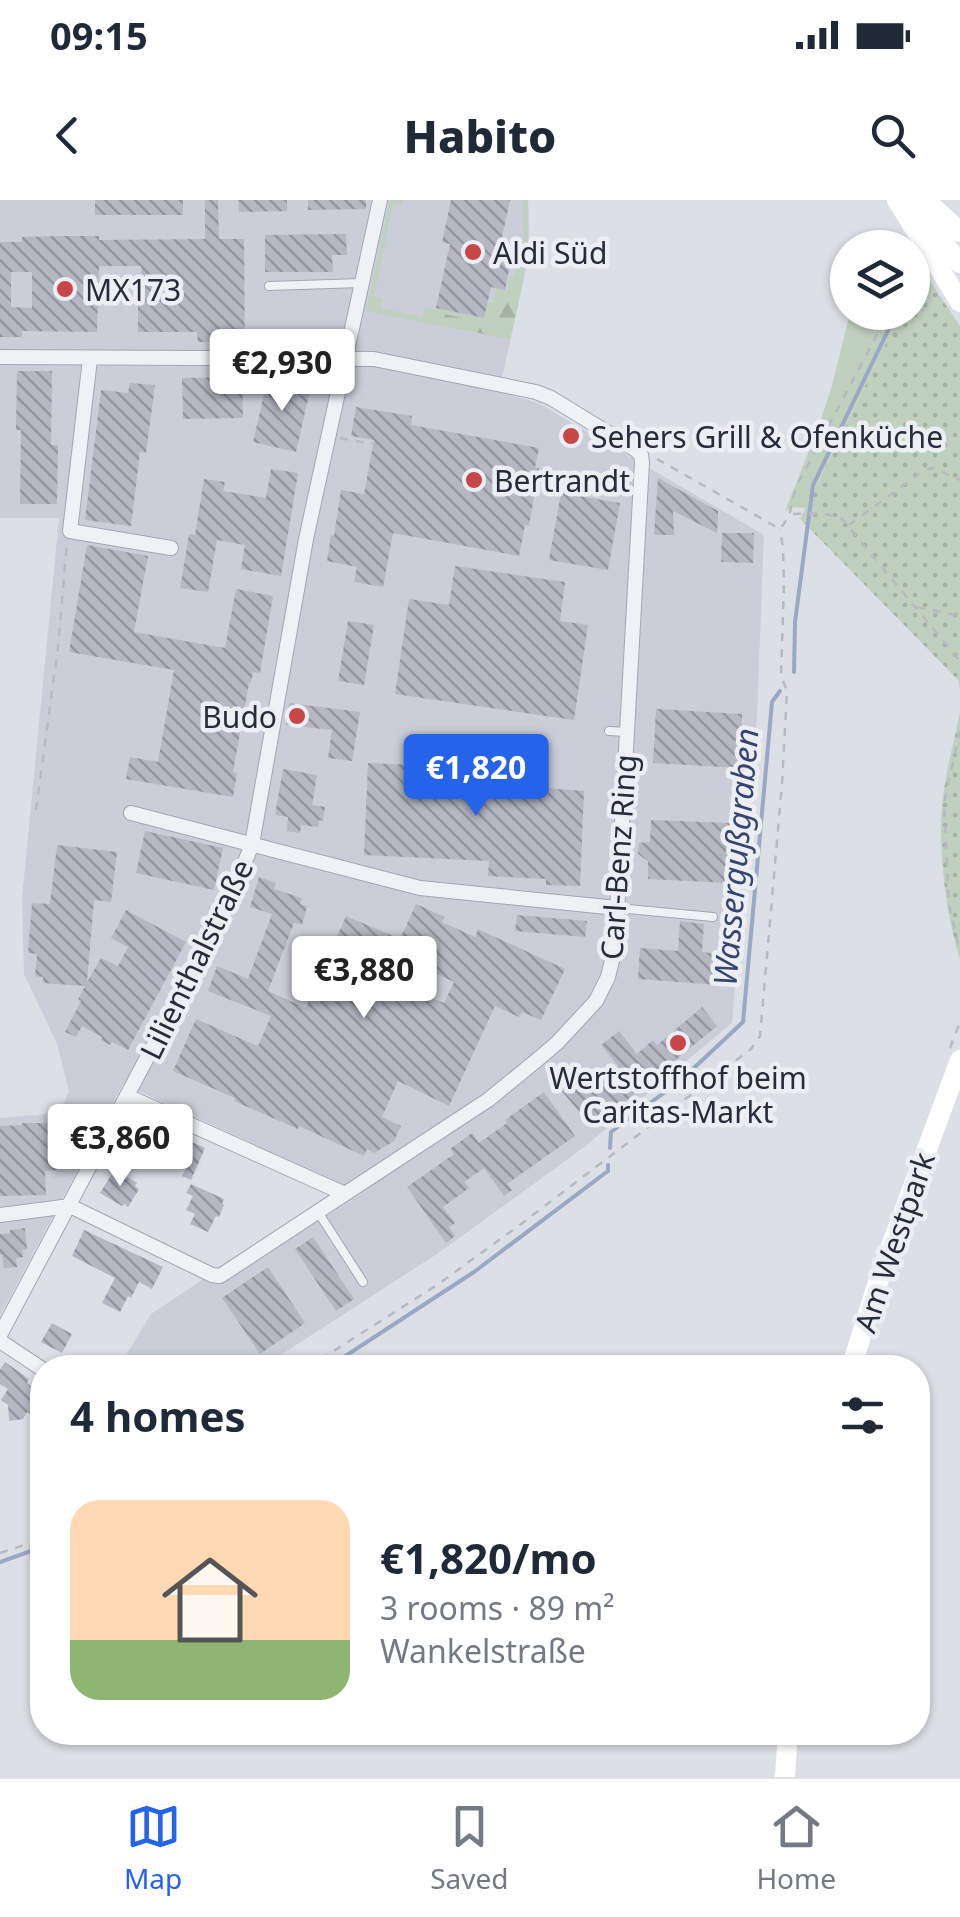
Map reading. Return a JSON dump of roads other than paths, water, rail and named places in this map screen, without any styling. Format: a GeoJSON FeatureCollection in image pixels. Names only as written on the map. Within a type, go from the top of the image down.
{"type":"FeatureCollection","features":[{"type":"Feature","properties":{"kind":"main road"},"geometry":{"type":"LineString","coordinates":[[897,200],[960,302]]}},
{"type":"Feature","properties":{"kind":"main road"},"geometry":{"type":"LineString","coordinates":[[907,200],[960,263]]}},
{"type":"Feature","properties":{"kind":"main road"},"geometry":{"type":"LineString","coordinates":[[926,200],[960,232]]}},
{"type":"Feature","properties":{"kind":"main road","name":"Am Westpark"},"geometry":{"type":"LineString","coordinates":[[855,1355],[880,1276],[960,1060]]}},
{"type":"Feature","properties":{"kind":"main road"},"geometry":{"type":"LineString","coordinates":[[785,1777],[787,1745]]}},
{"type":"Feature","properties":{"kind":"street","name":"Lilienthalstraße"},"geometry":{"type":"LineString","coordinates":[[30,1360],[0,1338],[228,905],[252,844],[306,538],[380,200]]}},
{"type":"Feature","properties":{"kind":"street"},"geometry":{"type":"LineString","coordinates":[[0,357],[346,358]]}},
{"type":"Feature","properties":{"kind":"street","name":"Carl-Benz Ring"},"geometry":{"type":"LineString","coordinates":[[70,1206],[220,1276],[488,1100],[578,1022],[596,1001],[608,977],[615,948],[628,732],[631,587],[642,454],[551,398],[526,388],[374,359],[346,358]]}},
{"type":"Feature","properties":{"kind":"street"},"geometry":{"type":"LineString","coordinates":[[90,359],[70,531],[171,548]]}},
{"type":"Feature","properties":{"kind":"street"},"geometry":{"type":"LineString","coordinates":[[132,813],[420,888],[617,908]]}},
{"type":"Feature","properties":{"kind":"street"},"geometry":{"type":"LineString","coordinates":[[127,1096],[345,1194]]}},
{"type":"Feature","properties":{"kind":"street"},"geometry":{"type":"LineString","coordinates":[[0,1215],[70,1206]]}},
{"type":"Feature","properties":{"kind":"lane"},"geometry":{"type":"LineString","coordinates":[[268,286],[362,283]]}},
{"type":"Feature","properties":{"kind":"lane"},"geometry":{"type":"LineString","coordinates":[[609,730],[628,732]]}},
{"type":"Feature","properties":{"kind":"lane"},"geometry":{"type":"LineString","coordinates":[[617,908],[714,917]]}},
{"type":"Feature","properties":{"kind":"lane"},"geometry":{"type":"LineString","coordinates":[[318,1212],[363,1282]]}},
{"type":"Feature","properties":{"kind":"waterway","name":"Wassergußgraben"},"geometry":{"type":"LineString","coordinates":[[794,672],[795,622],[813,485],[888,330]]}},
{"type":"Feature","properties":{"kind":"waterway","name":"Wassergußgraben"},"geometry":{"type":"LineString","coordinates":[[610,1148],[611,1132],[680,1081],[743,1022],[772,702],[780,691]]}},
{"type":"Feature","properties":{"kind":"waterway","name":"Wassergußgraben"},"geometry":{"type":"LineString","coordinates":[[347,1355],[474,1272],[608,1171],[608,1165]]}},
{"type":"Feature","properties":{"kind":"waterway","name":"Wassergußgraben"},"geometry":{"type":"LineString","coordinates":[[0,1562],[30,1551]]}},
{"type":"Feature","properties":{"kind":"place","name":"Aldi Süd"},"geometry":{"type":"Point","coordinates":[473,252]}},
{"type":"Feature","properties":{"kind":"place","name":"MX173"},"geometry":{"type":"Point","coordinates":[65,289]}},
{"type":"Feature","properties":{"kind":"place","name":"Sehers Grill & Ofenküche"},"geometry":{"type":"Point","coordinates":[571,436]}},
{"type":"Feature","properties":{"kind":"place","name":"Bertrandt"},"geometry":{"type":"Point","coordinates":[474,480]}},
{"type":"Feature","properties":{"kind":"place","name":"Budo"},"geometry":{"type":"Point","coordinates":[297,716]}},
{"type":"Feature","properties":{"kind":"place","name":"Wertstoffhof beim Caritas-Markt"},"geometry":{"type":"Point","coordinates":[678,1043]}}]}
